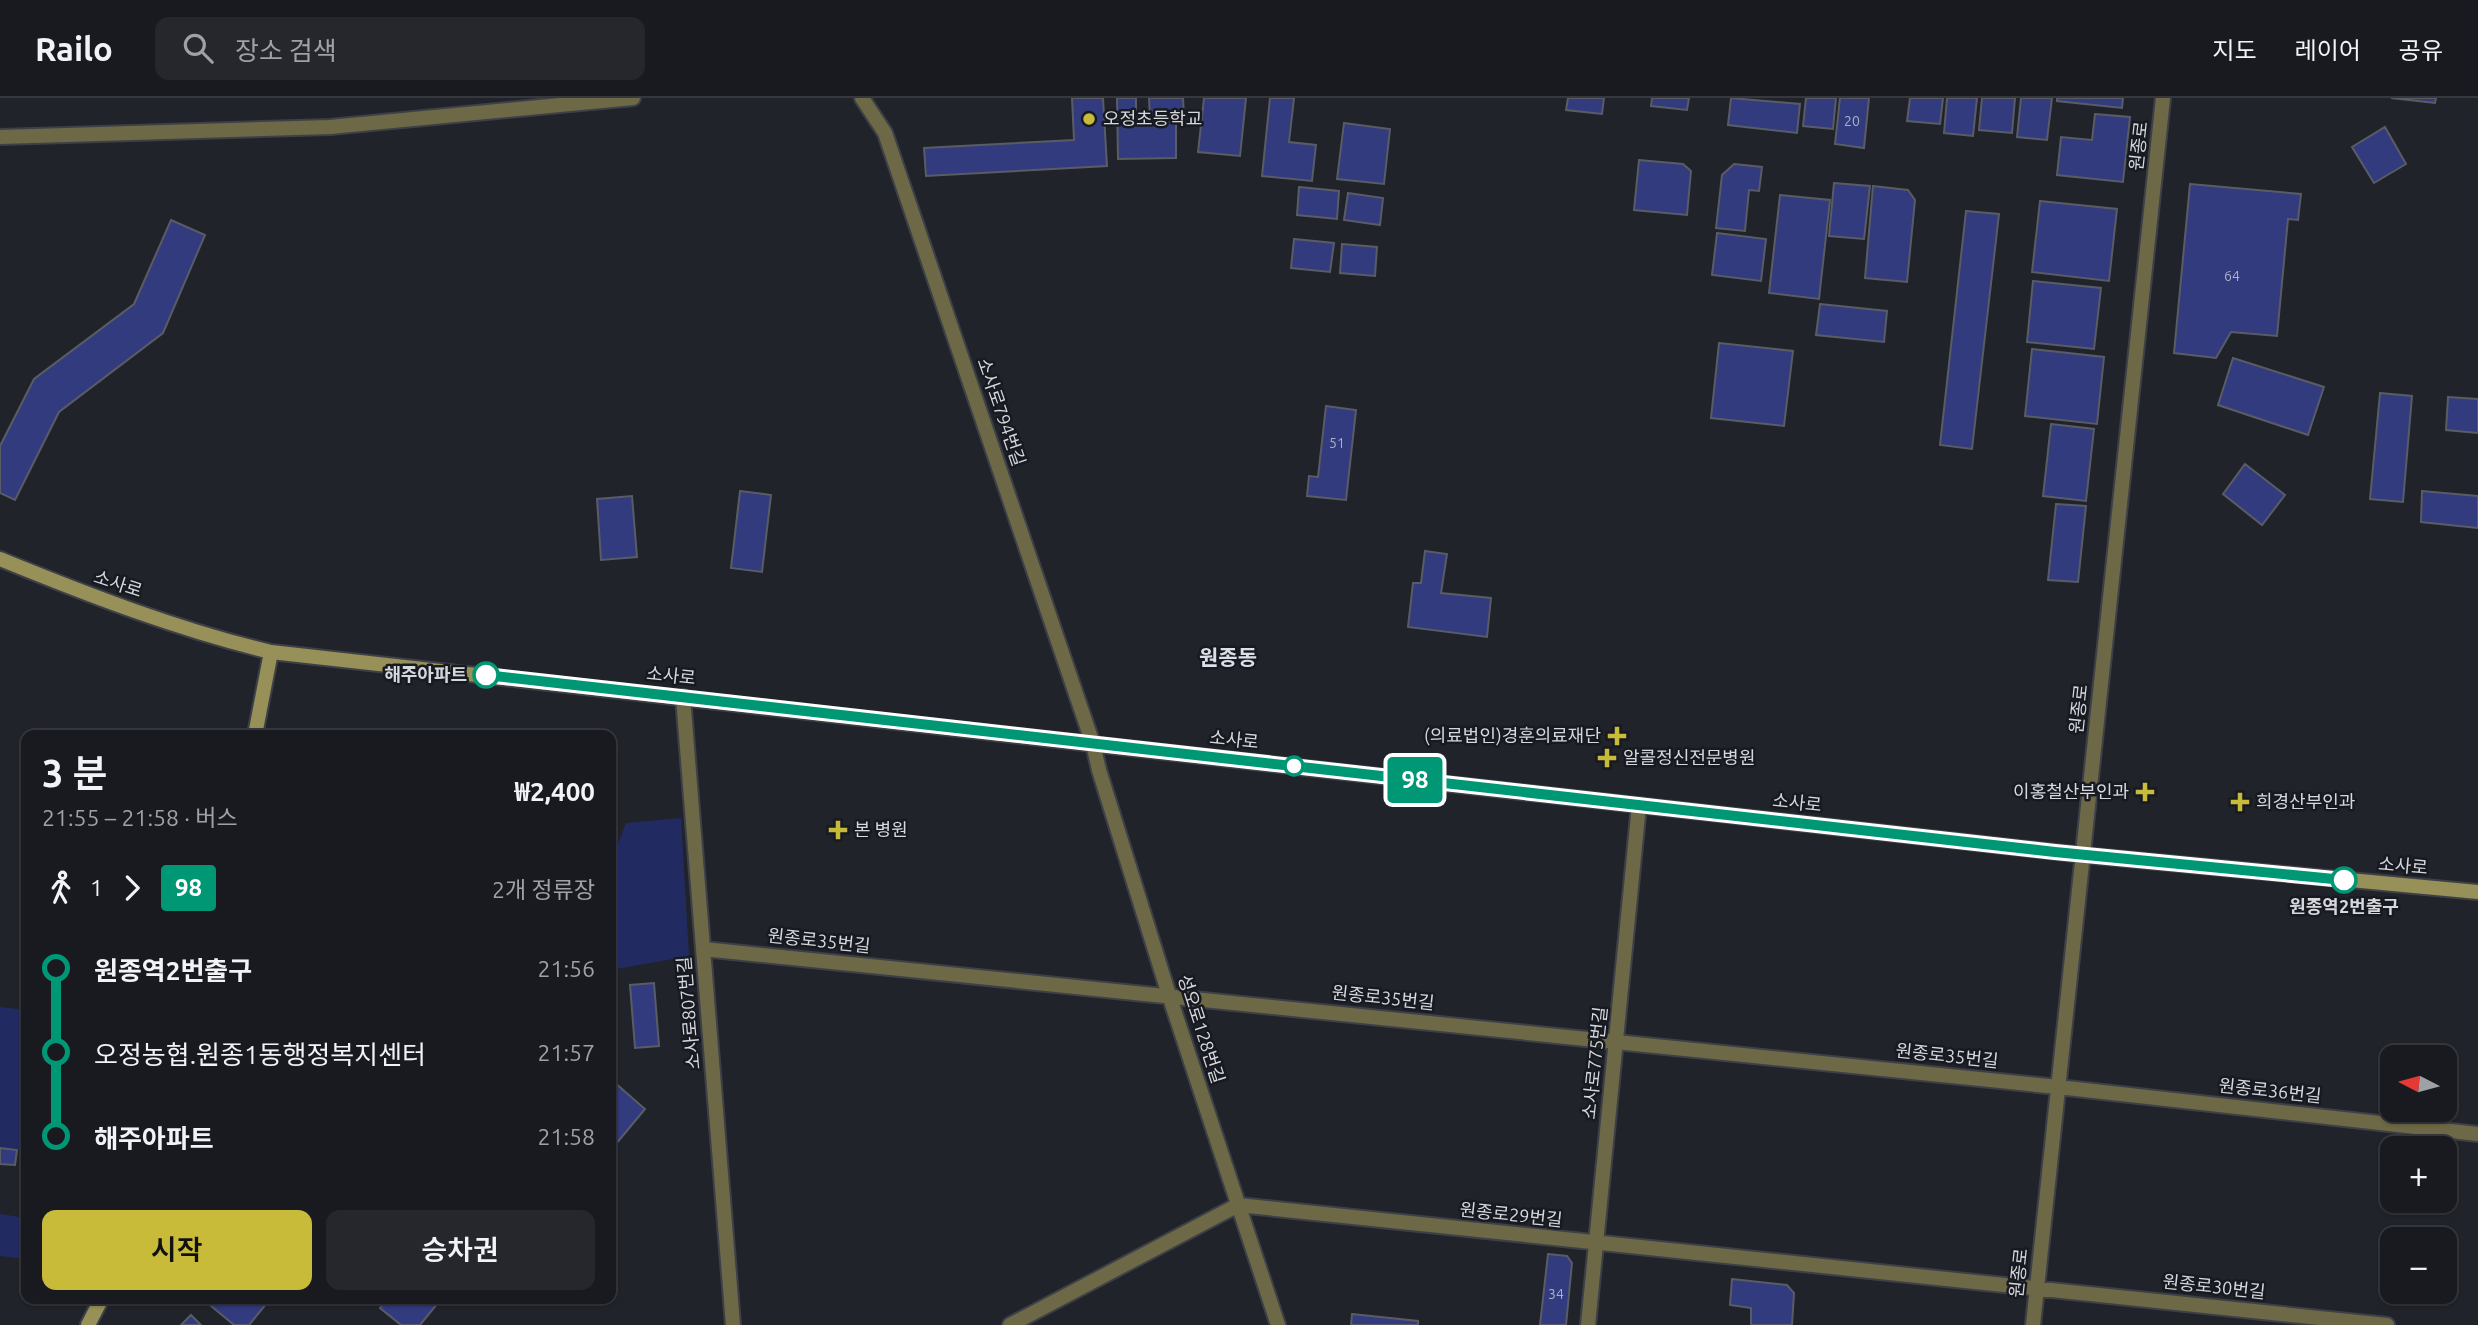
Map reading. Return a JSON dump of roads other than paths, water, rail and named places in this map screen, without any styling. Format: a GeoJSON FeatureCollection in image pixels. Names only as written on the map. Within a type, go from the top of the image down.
{"type":"FeatureCollection","features":[{"type":"Feature","properties":{"kind":"street"},"geometry":{"type":"LineString","coordinates":[[0,137],[330,127],[632,98]]}},
{"type":"Feature","properties":{"kind":"street","name":"소사로794번길"},"geometry":{"type":"LineString","coordinates":[[862,98],[885,133],[1093,744]]}},
{"type":"Feature","properties":{"kind":"street","name":"원종로"},"geometry":{"type":"LineString","coordinates":[[2033,1325],[2163,98]]}},
{"type":"Feature","properties":{"kind":"street","name":"소사로"},"geometry":{"type":"LineString","coordinates":[[0,559],[77,590],[235,643],[271,652],[2083,855],[2478,892]]}},
{"type":"Feature","properties":{"kind":"street"},"geometry":{"type":"LineString","coordinates":[[256,730],[271,652]]}},
{"type":"Feature","properties":{"kind":"street","name":"소사로807번길"},"geometry":{"type":"LineString","coordinates":[[683,697],[733,1325]]}},
{"type":"Feature","properties":{"kind":"street","name":"성오로128번길"},"geometry":{"type":"LineString","coordinates":[[1093,744],[1169,995],[1278,1325]]}},
{"type":"Feature","properties":{"kind":"street","name":"소사로775번길"},"geometry":{"type":"LineString","coordinates":[[1588,1325],[1639,805]]}},
{"type":"Feature","properties":{"kind":"street","name":"원종로35번길"},"geometry":{"type":"LineString","coordinates":[[703,949],[2058,1087]]}},
{"type":"Feature","properties":{"kind":"street","name":"원종로36번길"},"geometry":{"type":"LineString","coordinates":[[2058,1087],[2478,1134]]}},
{"type":"Feature","properties":{"kind":"street"},"geometry":{"type":"LineString","coordinates":[[1010,1325],[1238,1205]]}},
{"type":"Feature","properties":{"kind":"street","name":"원종로29번길"},"geometry":{"type":"LineString","coordinates":[[1238,1205],[2037,1288]]}},
{"type":"Feature","properties":{"kind":"street","name":"원종로30번길"},"geometry":{"type":"LineString","coordinates":[[2037,1288],[2388,1325]]}},
{"type":"Feature","properties":{"kind":"street"},"geometry":{"type":"LineString","coordinates":[[88,1325],[99,1304]]}},
{"type":"Feature","properties":{"kind":"place","name":"오정초등학교"},"geometry":{"type":"Point","coordinates":[1089,119]}},
{"type":"Feature","properties":{"kind":"place","name":"해주아파트"},"geometry":{"type":"Point","coordinates":[486,675]}},
{"type":"Feature","properties":{"kind":"place","name":"(의료법인)경훈의료재단"},"geometry":{"type":"Point","coordinates":[1617,736]}},
{"type":"Feature","properties":{"kind":"place","name":"알콜정신전문병원"},"geometry":{"type":"Point","coordinates":[1607,758]}},
{"type":"Feature","properties":{"kind":"place","name":"이홍철산부인과"},"geometry":{"type":"Point","coordinates":[2145,792]}},
{"type":"Feature","properties":{"kind":"place","name":"희경산부인과"},"geometry":{"type":"Point","coordinates":[2240,802]}},
{"type":"Feature","properties":{"kind":"place","name":"본 병원"},"geometry":{"type":"Point","coordinates":[838,830]}},
{"type":"Feature","properties":{"kind":"place","name":"원종역2번출구"},"geometry":{"type":"Point","coordinates":[2344,880]}},
{"type":"Feature","properties":{"kind":"district","name":"원종동"},"geometry":{"type":"Point","coordinates":[1228,658]}}]}
